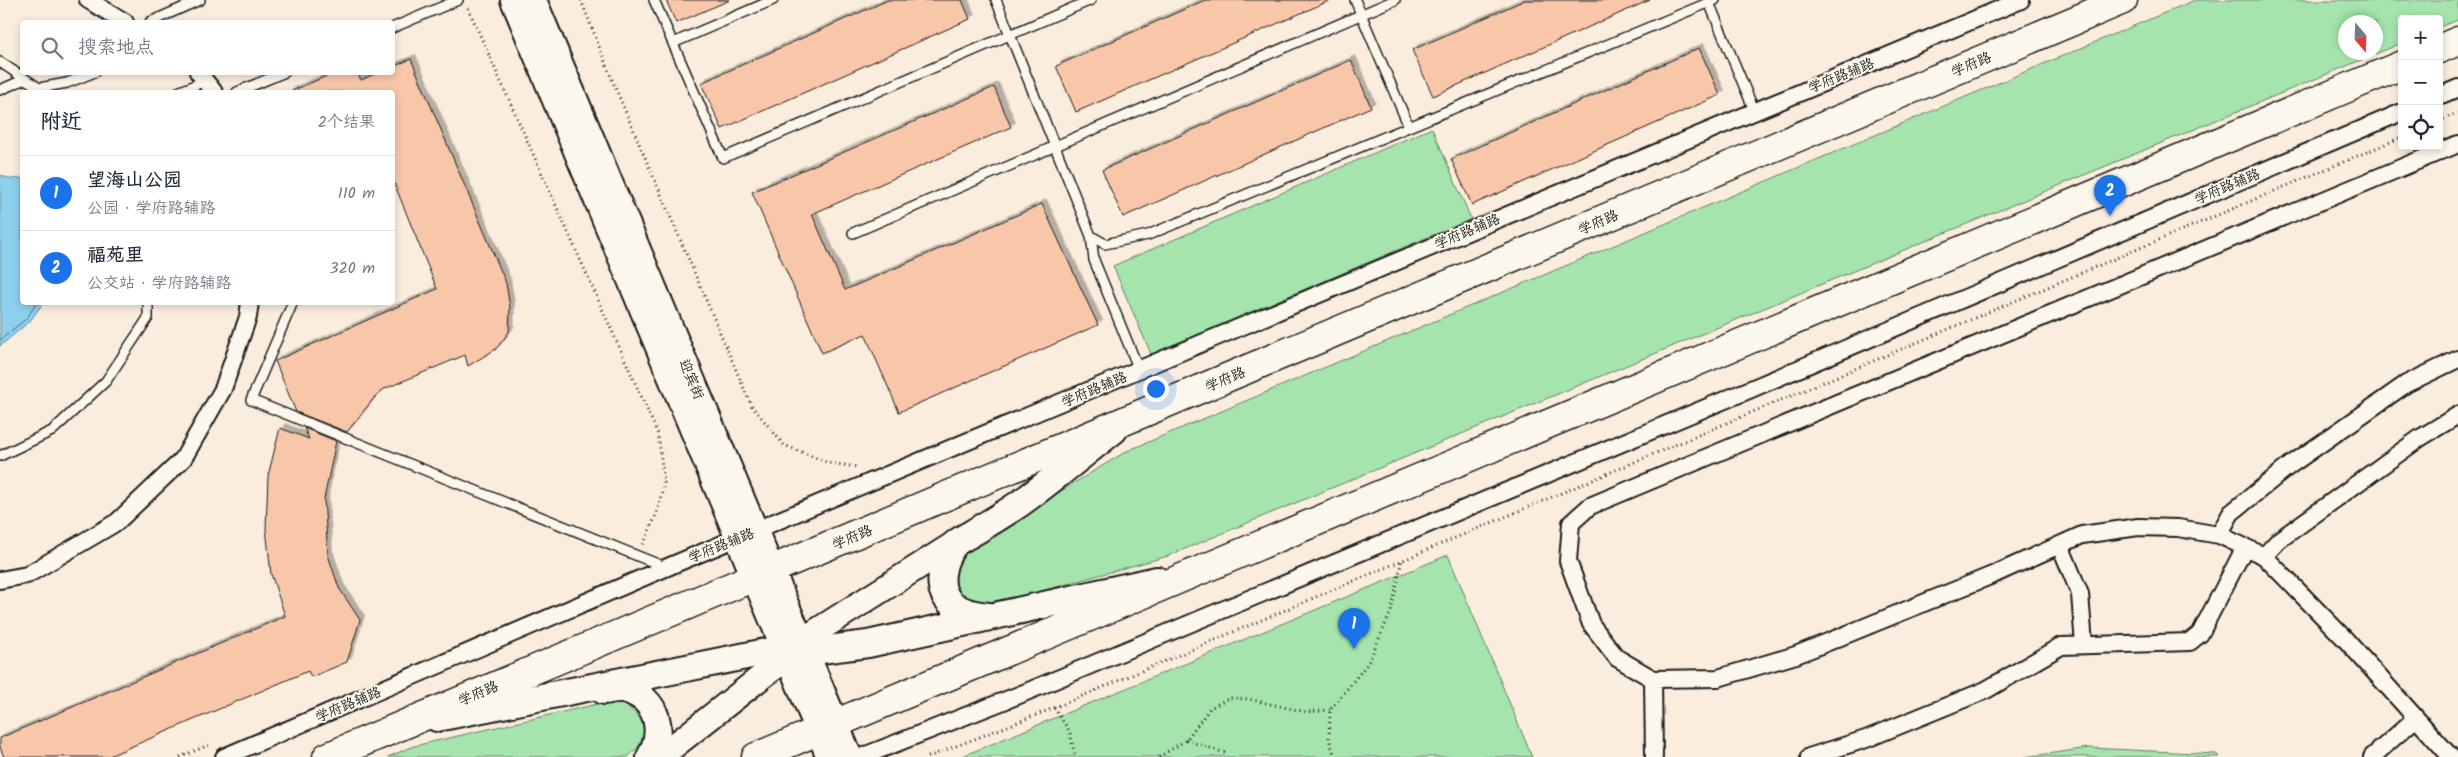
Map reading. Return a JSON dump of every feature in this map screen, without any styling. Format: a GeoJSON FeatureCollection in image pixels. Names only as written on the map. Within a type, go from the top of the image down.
{"type":"FeatureCollection","features":[{"type":"Feature","properties":{"kind":"highway","name":"学府路"},"geometry":{"type":"LineString","coordinates":[[327,757],[2122,0]]}},
{"type":"Feature","properties":{"kind":"highway"},"geometry":{"type":"LineString","coordinates":[[2443,48],[2458,42]]}},
{"type":"Feature","properties":{"kind":"highway"},"geometry":{"type":"LineString","coordinates":[[756,757],[2398,67]]}},
{"type":"Feature","properties":{"kind":"main road","name":"迎宾街"},"geometry":{"type":"LineString","coordinates":[[513,0],[747,535],[827,727],[850,757]]}},
{"type":"Feature","properties":{"kind":"main road","name":"迎宾街"},"geometry":{"type":"LineString","coordinates":[[534,0],[747,535]]}},
{"type":"Feature","properties":{"kind":"main road"},"geometry":{"type":"LineString","coordinates":[[660,757],[794,650],[954,544],[1026,500],[1124,422]]}},
{"type":"Feature","properties":{"kind":"main road"},"geometry":{"type":"LineString","coordinates":[[954,544],[944,564],[941,578],[940,587],[944,595],[950,603],[972,615],[997,617]]}},
{"type":"Feature","properties":{"kind":"main road"},"geometry":{"type":"LineString","coordinates":[[402,726],[566,692],[794,650],[868,644],[1203,570]]}},
{"type":"Feature","properties":{"kind":"main road"},"geometry":{"type":"LineString","coordinates":[[566,692],[626,690],[644,698],[654,710],[658,723],[658,739],[650,757]]}},
{"type":"Feature","properties":{"kind":"main road","name":"迎宾街"},"geometry":{"type":"LineString","coordinates":[[827,727],[829,757]]}},
{"type":"Feature","properties":{"kind":"street"},"geometry":{"type":"LineString","coordinates":[[88,0],[122,20]]}},
{"type":"Feature","properties":{"kind":"street","name":"学府路辅路"},"geometry":{"type":"LineString","coordinates":[[224,757],[666,568],[1754,110],[2021,0]]}},
{"type":"Feature","properties":{"kind":"street"},"geometry":{"type":"LineString","coordinates":[[2443,94],[2458,88]]}},
{"type":"Feature","properties":{"kind":"street","name":"学府路辅路"},"geometry":{"type":"LineString","coordinates":[[861,757],[1028,692],[1742,393],[2398,114]]}},
{"type":"Feature","properties":{"kind":"street"},"geometry":{"type":"LineString","coordinates":[[2451,757],[2345,639],[2264,556],[2219,535],[2178,528],[2138,526],[2082,535],[1995,574],[1796,655],[1718,678],[1653,679],[1617,658],[1592,624],[1568,561],[1571,523],[1590,506],[2458,144]]}},
{"type":"Feature","properties":{"kind":"street"},"geometry":{"type":"LineString","coordinates":[[0,580],[27,575],[117,522],[183,459],[223,389],[248,317],[250,305]]}},
{"type":"Feature","properties":{"kind":"street"},"geometry":{"type":"LineString","coordinates":[[2219,535],[2231,513],[2289,466],[2406,384],[2458,359]]}},
{"type":"Feature","properties":{"kind":"street"},"geometry":{"type":"LineString","coordinates":[[2264,556],[2279,540],[2420,438],[2458,415]]}},
{"type":"Feature","properties":{"kind":"street"},"geometry":{"type":"LineString","coordinates":[[2060,545],[2080,594],[2084,645]]}},
{"type":"Feature","properties":{"kind":"street"},"geometry":{"type":"LineString","coordinates":[[1809,757],[1866,739],[1986,690],[2061,646],[2190,642],[2200,634],[2245,548]]}},
{"type":"Feature","properties":{"kind":"street"},"geometry":{"type":"LineString","coordinates":[[1653,679],[1654,757]]}},
{"type":"Feature","properties":{"kind":"street"},"geometry":{"type":"LineString","coordinates":[[2372,757],[2416,718]]}},
{"type":"Feature","properties":{"kind":"lane"},"geometry":{"type":"LineString","coordinates":[[395,27],[458,0]]}},
{"type":"Feature","properties":{"kind":"lane"},"geometry":{"type":"LineString","coordinates":[[654,0],[723,158],[1091,0]]}},
{"type":"Feature","properties":{"kind":"lane"},"geometry":{"type":"LineString","coordinates":[[673,43],[773,0]]}},
{"type":"Feature","properties":{"kind":"lane"},"geometry":{"type":"LineString","coordinates":[[996,0],[1091,236],[1094,260],[1139,370]]}},
{"type":"Feature","properties":{"kind":"lane"},"geometry":{"type":"LineString","coordinates":[[1355,0],[1409,127]]}},
{"type":"Feature","properties":{"kind":"lane"},"geometry":{"type":"LineString","coordinates":[[853,233],[1395,0]]}},
{"type":"Feature","properties":{"kind":"lane"},"geometry":{"type":"LineString","coordinates":[[154,20],[195,1]]}},
{"type":"Feature","properties":{"kind":"lane"},"geometry":{"type":"LineString","coordinates":[[1091,236],[1105,244],[1148,235],[1711,1],[1754,110]]}},
{"type":"Feature","properties":{"kind":"lane"},"geometry":{"type":"LineString","coordinates":[[0,62],[20,75]]}},
{"type":"Feature","properties":{"kind":"lane"},"geometry":{"type":"LineString","coordinates":[[20,75],[39,88],[66,83],[87,75]]}},
{"type":"Feature","properties":{"kind":"lane"},"geometry":{"type":"LineString","coordinates":[[243,90],[278,75]]}},
{"type":"Feature","properties":{"kind":"lane"},"geometry":{"type":"LineString","coordinates":[[0,90],[25,78]]}},
{"type":"Feature","properties":{"kind":"lane"},"geometry":{"type":"LineString","coordinates":[[184,90],[206,82]]}},
{"type":"Feature","properties":{"kind":"lane"},"geometry":{"type":"LineString","coordinates":[[0,456],[52,432],[106,381],[148,318],[148,305]]}},
{"type":"Feature","properties":{"kind":"lane"},"geometry":{"type":"LineString","coordinates":[[293,305],[252,400],[666,568]]}},
{"type":"Feature","properties":{"kind":"path"},"geometry":{"type":"LineString","coordinates":[[465,0],[658,434],[664,483],[657,513]]}},
{"type":"Feature","properties":{"kind":"path"},"geometry":{"type":"LineString","coordinates":[[581,0],[615,86],[751,405],[784,445],[829,463],[866,468]]}},
{"type":"Feature","properties":{"kind":"path"},"geometry":{"type":"LineString","coordinates":[[2443,119],[2458,112]]}},
{"type":"Feature","properties":{"kind":"path"},"geometry":{"type":"LineString","coordinates":[[928,757],[1054,708],[2398,139]]}},
{"type":"Feature","properties":{"kind":"path"},"geometry":{"type":"LineString","coordinates":[[1334,757],[1329,739],[1330,710],[1368,663],[1390,612],[1402,559]]}},
{"type":"Feature","properties":{"kind":"path"},"geometry":{"type":"LineString","coordinates":[[1159,757],[1186,740],[1210,708],[1230,698],[1248,699],[1306,712],[1330,710]]}},
{"type":"Feature","properties":{"kind":"path"},"geometry":{"type":"LineString","coordinates":[[1054,708],[1070,732],[1075,757]]}},
{"type":"Feature","properties":{"kind":"path"},"geometry":{"type":"LineString","coordinates":[[1186,740],[1228,754]]}},
{"type":"Feature","properties":{"kind":"green space"},"geometry":{"type":"Polygon","coordinates":[[[2195,0],[2458,0],[2458,20],[2443,26],[2443,15],[2398,15],[2398,45],[2383,51],[2383,15],[2338,15],[2338,60],[2361,60],[1168,556],[984,607],[950,591],[952,559],[966,548],[1127,451],[2195,0]]]}},
{"type":"Feature","properties":{"kind":"green space"},"geometry":{"type":"Polygon","coordinates":[[[1432,128],[1471,219],[1151,354],[1113,266],[1432,128]]]}},
{"type":"Feature","properties":{"kind":"green space"},"geometry":{"type":"Polygon","coordinates":[[[1448,555],[1532,757],[960,757],[994,743],[1448,555]]]}},
{"type":"Feature","properties":{"kind":"green space"},"geometry":{"type":"Polygon","coordinates":[[[615,700],[633,711],[644,728],[642,742],[628,757],[388,757],[414,746],[615,700]]]}},
{"type":"Feature","properties":{"kind":"green space"},"geometry":{"type":"Polygon","coordinates":[[[2089,748],[2216,754],[2220,757],[2024,757],[2089,748]]]}},
{"type":"Feature","properties":{"kind":"water"},"geometry":{"type":"Polygon","coordinates":[[[0,175],[11,179],[20,178],[20,305],[42,305],[30,321],[0,346],[0,175]]]}},
{"type":"Feature","properties":{"kind":"building"},"geometry":{"type":"Polygon","coordinates":[[[666,0],[730,0],[676,23],[666,0]]]}},
{"type":"Feature","properties":{"kind":"building"},"geometry":{"type":"Polygon","coordinates":[[[888,0],[962,0],[970,19],[722,129],[701,83],[888,0]]]}},
{"type":"Feature","properties":{"kind":"building"},"geometry":{"type":"Polygon","coordinates":[[[1205,0],[1331,0],[1076,112],[1056,66],[1205,0]]]}},
{"type":"Feature","properties":{"kind":"building"},"geometry":{"type":"Polygon","coordinates":[[[1525,0],[1650,0],[1433,96],[1412,50],[1525,0]]]}},
{"type":"Feature","properties":{"kind":"building"},"geometry":{"type":"Polygon","coordinates":[[[1699,48],[1720,95],[1472,205],[1451,159],[1699,48]]]}},
{"type":"Feature","properties":{"kind":"building"},"geometry":{"type":"Polygon","coordinates":[[[411,59],[506,283],[510,308],[509,332],[496,349],[468,366],[465,355],[384,389],[374,398],[347,432],[296,412],[275,361],[437,289],[395,185],[395,90],[294,90],[329,75],[358,75],[361,80],[372,75],[395,75],[395,66],[411,59]]]}},
{"type":"Feature","properties":{"kind":"building"},"geometry":{"type":"Polygon","coordinates":[[[1351,60],[1371,107],[1123,217],[1102,170],[1351,60]]]}},
{"type":"Feature","properties":{"kind":"building"},"geometry":{"type":"Polygon","coordinates":[[[994,87],[1011,127],[812,214],[845,290],[1042,204],[1098,325],[899,412],[865,334],[822,353],[752,192],[994,87]]]}},
{"type":"Feature","properties":{"kind":"building"},"geometry":{"type":"Polygon","coordinates":[[[280,428],[309,439],[304,428],[336,441],[324,499],[328,555],[339,588],[360,620],[347,662],[311,677],[308,671],[107,757],[4,757],[0,747],[0,738],[285,616],[271,574],[266,528],[268,476],[280,428]]]}},
{"type":"Feature","properties":{"kind":"place","name":"福苑里"},"geometry":{"type":"Point","coordinates":[2110,216]}},
{"type":"Feature","properties":{"kind":"place","name":"望海山公园"},"geometry":{"type":"Point","coordinates":[1354,649]}}]}
